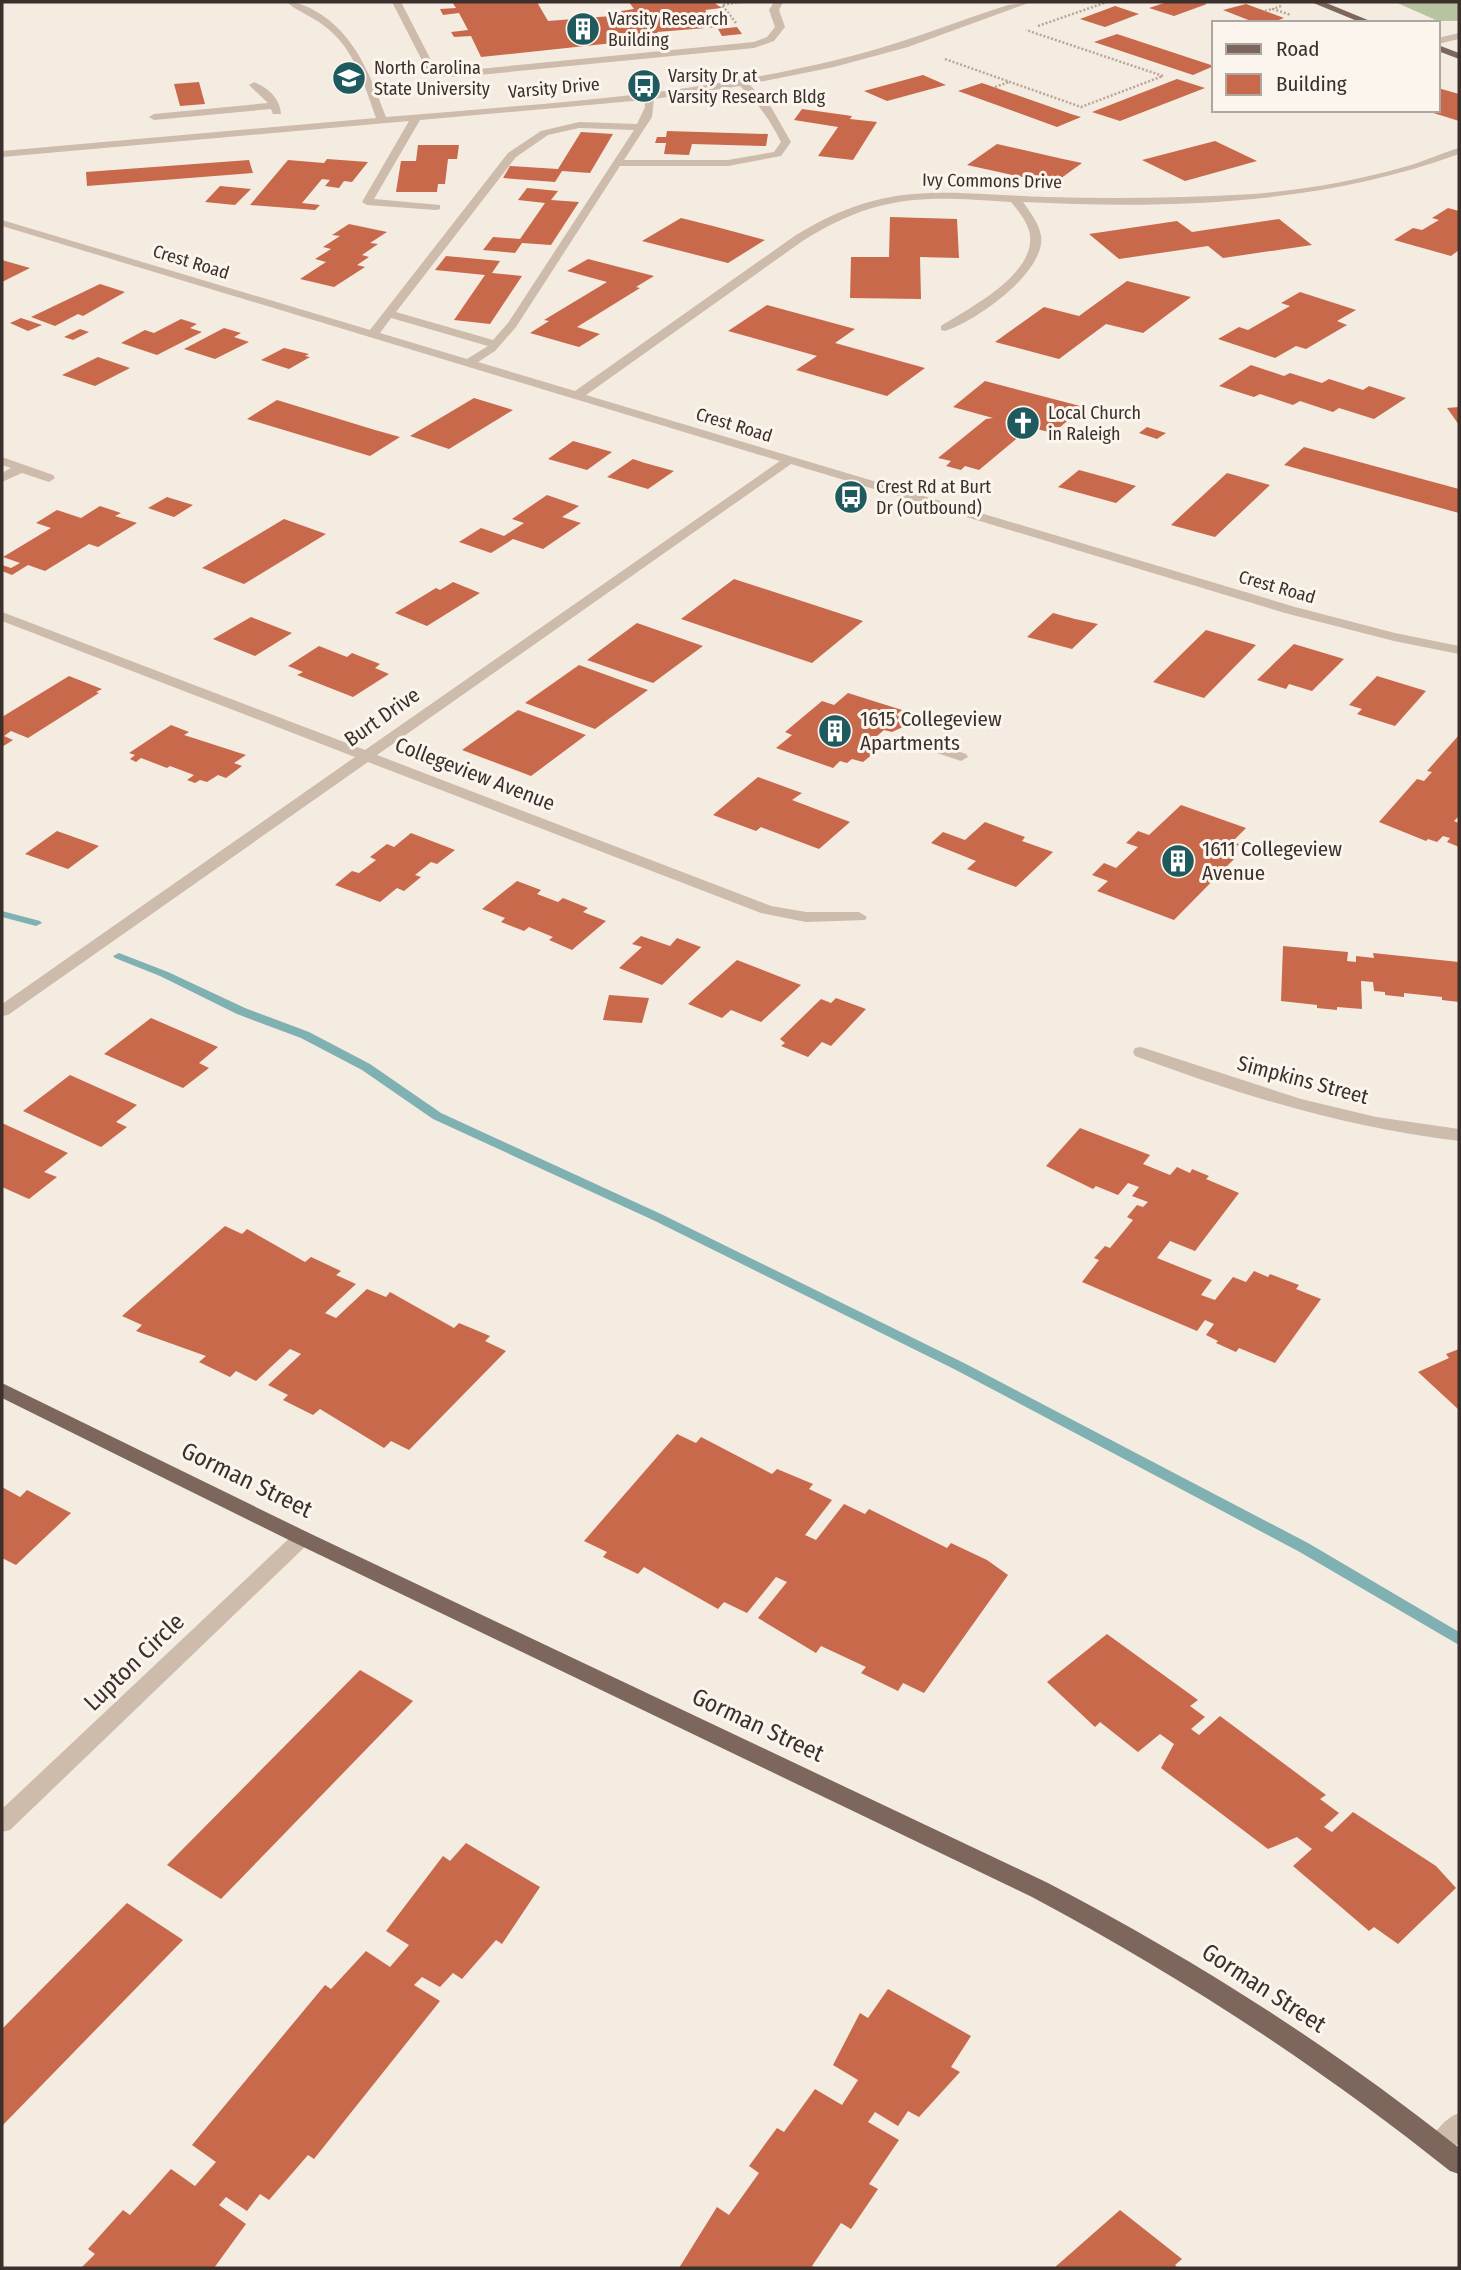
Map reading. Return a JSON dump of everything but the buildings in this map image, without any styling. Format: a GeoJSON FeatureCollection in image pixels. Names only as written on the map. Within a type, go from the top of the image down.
{"type":"FeatureCollection","features":[{"type":"Feature","properties":{"kind":"main road"},"geometry":{"type":"LineString","coordinates":[[1317,2],[1366,21]]}},
{"type":"Feature","properties":{"kind":"main road"},"geometry":{"type":"LineString","coordinates":[[1440,49],[1459,56]]}},
{"type":"Feature","properties":{"kind":"main road","name":"Gorman Street"},"geometry":{"type":"LineString","coordinates":[[2,1390],[302,1538],[1117,1929],[1209,1984],[1318,2057],[1459,2163]]}},
{"type":"Feature","properties":{"kind":"street"},"geometry":{"type":"LineString","coordinates":[[291,2],[331,26],[348,42],[361,61],[382,121]]}},
{"type":"Feature","properties":{"kind":"street"},"geometry":{"type":"LineString","coordinates":[[397,2],[430,68],[441,73],[458,74],[762,44],[778,34],[780,26],[774,10],[778,2]]}},
{"type":"Feature","properties":{"kind":"street","name":"Varsity Drive"},"geometry":{"type":"LineString","coordinates":[[2,154],[649,97],[742,83],[825,66],[905,45],[1027,2]]}},
{"type":"Feature","properties":{"kind":"street"},"geometry":{"type":"LineString","coordinates":[[1440,41],[1459,36]]}},
{"type":"Feature","properties":{"kind":"street"},"geometry":{"type":"LineString","coordinates":[[617,163],[728,163],[777,154],[786,142],[775,119],[769,108],[742,83]]}},
{"type":"Feature","properties":{"kind":"street"},"geometry":{"type":"LineString","coordinates":[[254,85],[271,97],[276,105],[278,130]]}},
{"type":"Feature","properties":{"kind":"street"},"geometry":{"type":"LineString","coordinates":[[469,363],[495,344],[512,325],[640,127],[650,107],[649,97]]}},
{"type":"Feature","properties":{"kind":"street"},"geometry":{"type":"LineString","coordinates":[[154,117],[276,105]]}},
{"type":"Feature","properties":{"kind":"street"},"geometry":{"type":"LineString","coordinates":[[416,118],[367,202],[436,208]]}},
{"type":"Feature","properties":{"kind":"street"},"geometry":{"type":"LineString","coordinates":[[373,334],[512,155],[545,133],[579,125],[640,127]]}},
{"type":"Feature","properties":{"kind":"street","name":"Ivy Commons Drive"},"geometry":{"type":"LineString","coordinates":[[577,395],[768,260],[854,208],[887,200],[923,196],[1015,199],[1227,198],[1312,191],[1379,178],[1459,150]]}},
{"type":"Feature","properties":{"kind":"street"},"geometry":{"type":"LineString","coordinates":[[945,328],[1013,282],[1029,266],[1035,251],[1036,237],[1027,215],[1015,199]]}},
{"type":"Feature","properties":{"kind":"street","name":"Crest Road"},"geometry":{"type":"LineString","coordinates":[[2,223],[1290,610],[1394,637],[1459,650]]}},
{"type":"Feature","properties":{"kind":"street"},"geometry":{"type":"LineString","coordinates":[[389,314],[495,344]]}},
{"type":"Feature","properties":{"kind":"street","name":"Burt Drive"},"geometry":{"type":"LineString","coordinates":[[2,1011],[789,460]]}},
{"type":"Feature","properties":{"kind":"street"},"geometry":{"type":"LineString","coordinates":[[2,461],[49,478]]}},
{"type":"Feature","properties":{"kind":"street"},"geometry":{"type":"LineString","coordinates":[[2,478],[21,468]]}},
{"type":"Feature","properties":{"kind":"street","name":"Collegeview Avenue"},"geometry":{"type":"LineString","coordinates":[[2,616],[767,910],[806,917],[859,917]]}},
{"type":"Feature","properties":{"kind":"street"},"geometry":{"type":"LineString","coordinates":[[918,742],[961,757]]}},
{"type":"Feature","properties":{"kind":"street","name":"Simpkins Street"},"geometry":{"type":"LineString","coordinates":[[1140,1052],[1283,1102],[1367,1121],[1459,1135]]}},
{"type":"Feature","properties":{"kind":"street","name":"Lupton Circle"},"geometry":{"type":"LineString","coordinates":[[2,1824],[302,1538]]}},
{"type":"Feature","properties":{"kind":"street"},"geometry":{"type":"LineString","coordinates":[[1439,2147],[1459,2124]]}},
{"type":"Feature","properties":{"kind":"path"},"geometry":{"type":"LineString","coordinates":[[1265,11],[1273,9]]}},
{"type":"Feature","properties":{"kind":"path"},"geometry":{"type":"LineString","coordinates":[[942,58],[1081,107],[1163,76],[1026,30]]}},
{"type":"Feature","properties":{"kind":"path"},"geometry":{"type":"LineString","coordinates":[[995,87],[1009,82]]}},
{"type":"Feature","properties":{"kind":"green space"},"geometry":{"type":"Polygon","coordinates":[[[1395,2],[1459,2],[1459,21],[1438,21],[1395,2]]]}},
{"type":"Feature","properties":{"kind":"waterway"},"geometry":{"type":"LineString","coordinates":[[2,914],[36,923]]}},
{"type":"Feature","properties":{"kind":"waterway"},"geometry":{"type":"LineString","coordinates":[[119,956],[241,1011],[305,1035],[366,1067],[437,1116],[657,1217],[959,1366],[1303,1547],[1459,1639]]}},
{"type":"Feature","properties":{"kind":"place","name":"Varsity Research Building"},"geometry":{"type":"Point","coordinates":[583,29]}},
{"type":"Feature","properties":{"kind":"place","name":"North Carolina State University"},"geometry":{"type":"Point","coordinates":[349,78]}},
{"type":"Feature","properties":{"kind":"place","name":"Varsity Dr at Varsity Research Bldg"},"geometry":{"type":"Point","coordinates":[644,86]}},
{"type":"Feature","properties":{"kind":"place","name":"Local Church in Raleigh"},"geometry":{"type":"Point","coordinates":[1023,423]}},
{"type":"Feature","properties":{"kind":"place","name":"Crest Rd at Burt Dr (Outbound)"},"geometry":{"type":"Point","coordinates":[851,497]}},
{"type":"Feature","properties":{"kind":"place","name":"1615 Collegeview Apartments"},"geometry":{"type":"Point","coordinates":[835,731]}},
{"type":"Feature","properties":{"kind":"place","name":"1611 Collegeview Avenue"},"geometry":{"type":"Point","coordinates":[1178,861]}}]}
